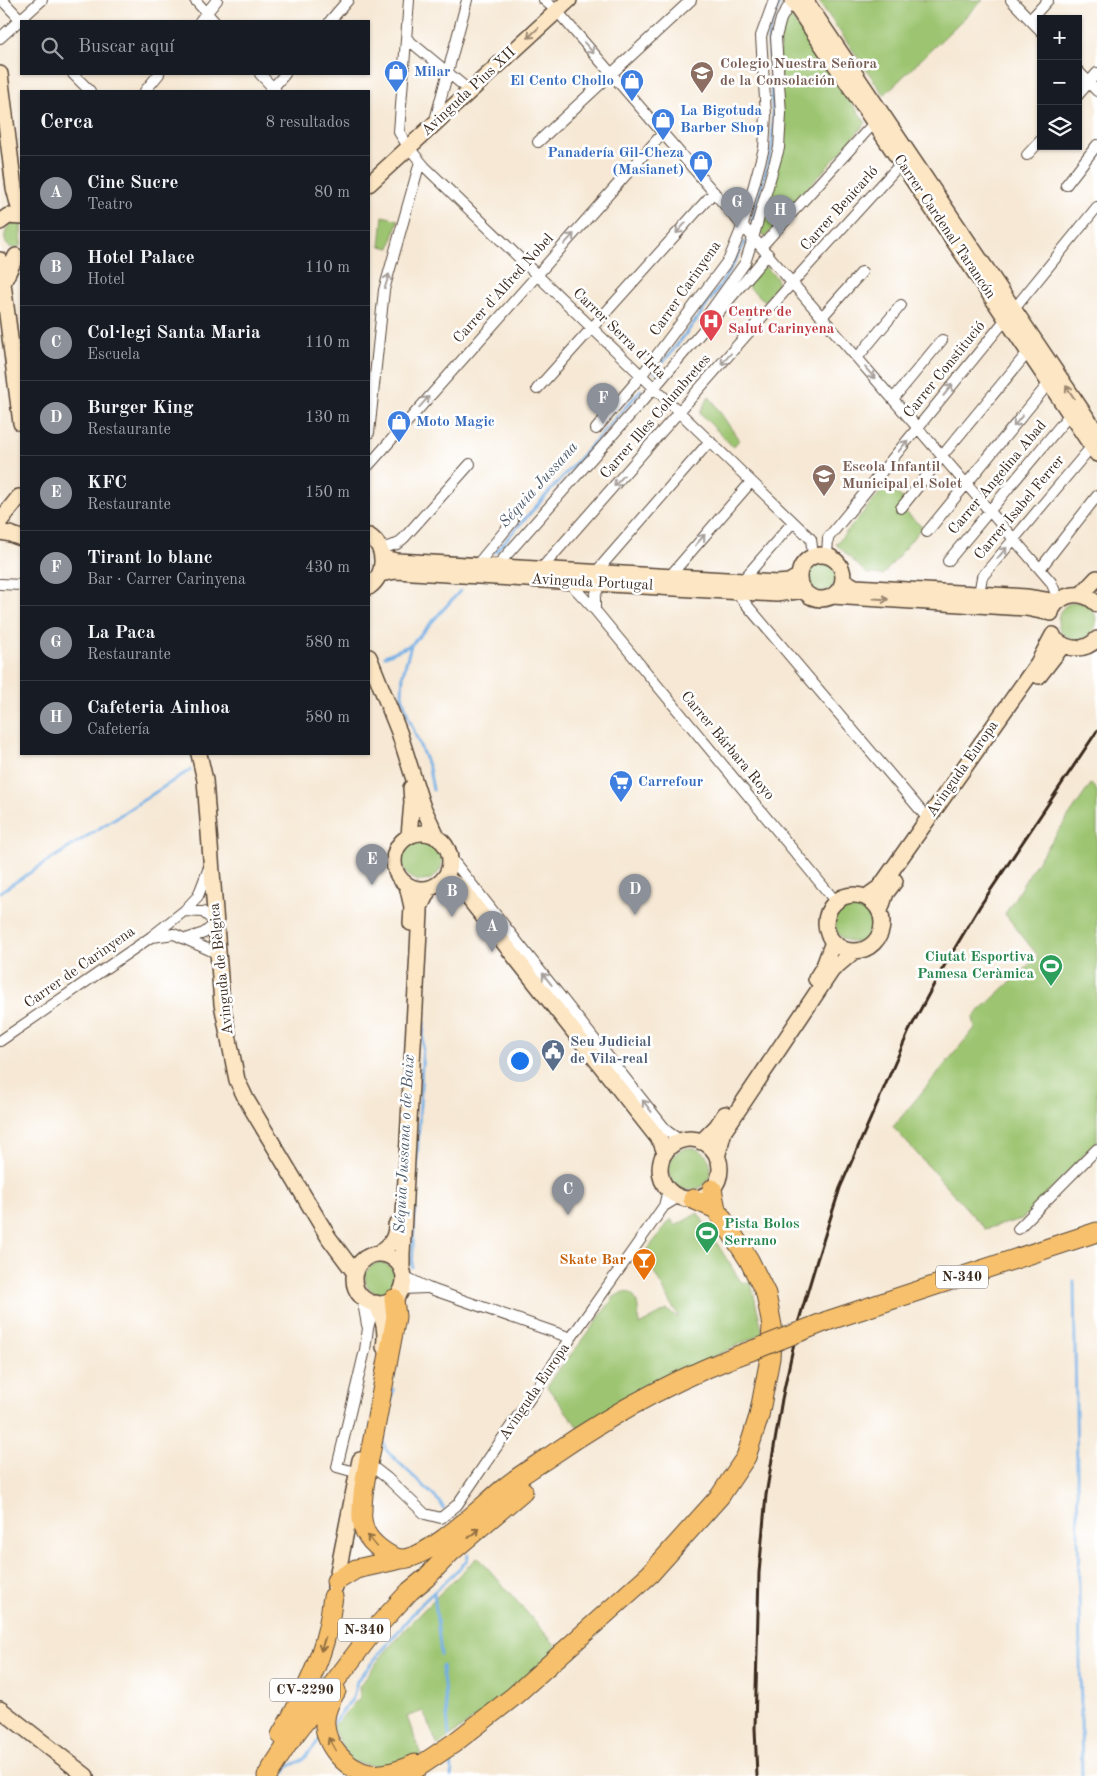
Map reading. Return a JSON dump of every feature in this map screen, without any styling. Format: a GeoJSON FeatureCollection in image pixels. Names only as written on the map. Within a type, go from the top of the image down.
{"type":"FeatureCollection","features":[{"type":"Feature","properties":{"kind":"highway"},"geometry":{"type":"LineString","coordinates":[[405,1776],[513,1697],[650,1574],[720,1496],[746,1457],[759,1416],[770,1358],[772,1326],[766,1294],[749,1260],[716,1209],[712,1189]]}},
{"type":"Feature","properties":{"kind":"highway"},"geometry":{"type":"LineString","coordinates":[[680,1195],[716,1209]]}},
{"type":"Feature","properties":{"kind":"highway","name":"N-340"},"geometry":{"type":"LineString","coordinates":[[267,1776],[317,1694],[368,1625],[458,1527],[505,1488],[580,1435],[623,1408],[722,1360],[756,1349],[827,1321],[1097,1232]]}},
{"type":"Feature","properties":{"kind":"highway","name":"CV-2290"},"geometry":{"type":"LineString","coordinates":[[388,1291],[396,1317],[364,1471],[361,1512],[365,1532],[380,1550],[401,1559]]}},
{"type":"Feature","properties":{"kind":"highway","name":"N-340"},"geometry":{"type":"LineString","coordinates":[[286,1746],[374,1630],[410,1591],[426,1578],[451,1552],[511,1500],[586,1444],[674,1390],[756,1349]]}},
{"type":"Feature","properties":{"kind":"highway"},"geometry":{"type":"LineString","coordinates":[[334,1589],[356,1569],[418,1554],[458,1527]]}},
{"type":"Feature","properties":{"kind":"highway"},"geometry":{"type":"LineString","coordinates":[[426,1578],[347,1674],[329,1702],[325,1720],[329,1742],[347,1765],[370,1774],[391,1774],[434,1756]]}},
{"type":"Feature","properties":{"kind":"highway","name":"CV-2290"},"geometry":{"type":"LineString","coordinates":[[257,1776],[296,1710],[320,1655],[328,1631],[334,1589]]}},
{"type":"Feature","properties":{"kind":"main road","name":"Avinguda Pius XII"},"geometry":{"type":"LineString","coordinates":[[370,183],[569,0]]}},
{"type":"Feature","properties":{"kind":"main road","name":"Carrer Cardenal Tarancón"},"geometry":{"type":"LineString","coordinates":[[792,0],[874,122],[905,159]]}},
{"type":"Feature","properties":{"kind":"main road","name":"Carrer Cardenal Tarancón"},"geometry":{"type":"LineString","coordinates":[[805,0],[905,159],[1095,444]]}},
{"type":"Feature","properties":{"kind":"main road"},"geometry":{"type":"LineString","coordinates":[[0,74],[14,188],[20,212]]}},
{"type":"Feature","properties":{"kind":"main road"},"geometry":{"type":"LineString","coordinates":[[0,222],[8,216],[20,216]]}},
{"type":"Feature","properties":{"kind":"main road"},"geometry":{"type":"LineString","coordinates":[[0,250],[9,255],[19,255]]}},
{"type":"Feature","properties":{"kind":"main road"},"geometry":{"type":"LineString","coordinates":[[2,284],[19,255]]}},
{"type":"Feature","properties":{"kind":"main road"},"geometry":{"type":"LineString","coordinates":[[0,260],[20,416]]}},
{"type":"Feature","properties":{"kind":"main road","name":"Carrer Cardenal Tarancón"},"geometry":{"type":"LineString","coordinates":[[1010,314],[1049,383],[1070,414],[1095,444]]}},
{"type":"Feature","properties":{"kind":"main road"},"geometry":{"type":"LineString","coordinates":[[0,521],[20,497]]}},
{"type":"Feature","properties":{"kind":"main road"},"geometry":{"type":"LineString","coordinates":[[0,531],[20,514]]}},
{"type":"Feature","properties":{"kind":"main road"},"geometry":{"type":"LineString","coordinates":[[0,531],[20,538]]}},
{"type":"Feature","properties":{"kind":"main road"},"geometry":{"type":"LineString","coordinates":[[370,538],[381,554],[380,574],[370,586]]}},
{"type":"Feature","properties":{"kind":"main road","name":"Avinguda Portugal"},"geometry":{"type":"LineString","coordinates":[[381,554],[397,561],[541,569],[597,578],[739,586],[789,582],[799,576]]}},
{"type":"Feature","properties":{"kind":"main road"},"geometry":{"type":"LineString","coordinates":[[820,556],[838,562],[843,580],[838,591],[827,598],[814,598],[801,586],[799,576],[803,564],[820,556]]}},
{"type":"Feature","properties":{"kind":"main road","name":"Avinguda Portugal"},"geometry":{"type":"LineString","coordinates":[[380,574],[396,571],[569,582],[597,578],[668,577],[739,586],[759,593],[776,594],[804,590]]}},
{"type":"Feature","properties":{"kind":"main road"},"geometry":{"type":"LineString","coordinates":[[1081,595],[1097,578]]}},
{"type":"Feature","properties":{"kind":"main road"},"geometry":{"type":"LineString","coordinates":[[843,580],[854,586],[1026,596],[1056,606]]}},
{"type":"Feature","properties":{"kind":"main road"},"geometry":{"type":"LineString","coordinates":[[1097,604],[1081,595],[1065,597],[1056,606],[1049,621],[1058,640],[1072,648],[1080,649],[1097,639]]}},
{"type":"Feature","properties":{"kind":"main road"},"geometry":{"type":"LineString","coordinates":[[832,596],[1026,608],[1056,606]]}},
{"type":"Feature","properties":{"kind":"main road","name":"Avinguda Europa"},"geometry":{"type":"LineString","coordinates":[[866,897],[880,887],[1038,663],[1058,640]]}},
{"type":"Feature","properties":{"kind":"main road","name":"Avinguda Europa"},"geometry":{"type":"LineString","coordinates":[[880,910],[886,893],[1040,676],[1058,640]]}},
{"type":"Feature","properties":{"kind":"main road"},"geometry":{"type":"LineString","coordinates":[[370,660],[399,732],[422,805],[437,837]]}},
{"type":"Feature","properties":{"kind":"main road","name":"Avinguda de Bèlgica"},"geometry":{"type":"LineString","coordinates":[[199,755],[205,780],[222,1004],[238,1080],[246,1099],[336,1247],[359,1266]]}},
{"type":"Feature","properties":{"kind":"main road"},"geometry":{"type":"LineString","coordinates":[[409,767],[412,802],[409,836]]}},
{"type":"Feature","properties":{"kind":"main road"},"geometry":{"type":"LineString","coordinates":[[378,1254],[393,1258],[399,1264],[388,1291],[356,1286],[359,1266],[391,1244],[396,1231],[412,907],[407,885],[396,872],[394,860],[400,844],[409,836],[423,833],[437,837],[448,850],[450,858],[450,869],[445,878],[438,885],[429,889],[418,889],[407,885]]}},
{"type":"Feature","properties":{"kind":"main road"},"geometry":{"type":"LineString","coordinates":[[445,878],[459,886],[661,1142],[665,1153]]}},
{"type":"Feature","properties":{"kind":"main road","name":"CV-2290"},"geometry":{"type":"LineString","coordinates":[[388,1291],[402,1254],[420,907],[429,889]]}},
{"type":"Feature","properties":{"kind":"main road"},"geometry":{"type":"LineString","coordinates":[[850,895],[866,897],[880,910],[883,927],[880,935],[869,948],[861,951],[853,952],[838,947],[828,934],[826,926],[830,909],[836,902],[850,895]]}},
{"type":"Feature","properties":{"kind":"main road"},"geometry":{"type":"LineString","coordinates":[[701,1142],[717,1126],[819,974],[833,942]]}},
{"type":"Feature","properties":{"kind":"main road"},"geometry":{"type":"LineString","coordinates":[[717,1157],[707,1145],[701,1142],[681,1141],[669,1148],[660,1162],[662,1182],[680,1195],[706,1194],[712,1189],[717,1182],[719,1174],[717,1157],[724,1132],[832,970],[853,952]]}},
{"type":"Feature","properties":{"kind":"main road","name":"CV-2290"},"geometry":{"type":"LineString","coordinates":[[334,1589],[364,1471]]}},
{"type":"Feature","properties":{"kind":"main road"},"geometry":{"type":"LineString","coordinates":[[0,1709],[86,1776]]}},
{"type":"Feature","properties":{"kind":"street"},"geometry":{"type":"LineString","coordinates":[[2,0],[22,20],[42,0]]}},
{"type":"Feature","properties":{"kind":"street"},"geometry":{"type":"LineString","coordinates":[[195,0],[207,19],[217,0]]}},
{"type":"Feature","properties":{"kind":"street"},"geometry":{"type":"LineString","coordinates":[[331,20],[348,0]]}},
{"type":"Feature","properties":{"kind":"street","name":"Carrer Serra d'Irta"},"geometry":{"type":"LineString","coordinates":[[409,0],[399,132],[408,148],[420,162],[811,539]]}},
{"type":"Feature","properties":{"kind":"street"},"geometry":{"type":"LineString","coordinates":[[433,125],[467,0]]}},
{"type":"Feature","properties":{"kind":"street"},"geometry":{"type":"LineString","coordinates":[[544,0],[557,11],[1051,582],[1056,606]]}},
{"type":"Feature","properties":{"kind":"street"},"geometry":{"type":"LineString","coordinates":[[538,142],[691,0]]}},
{"type":"Feature","properties":{"kind":"street","name":"Carrer Carinyena"},"geometry":{"type":"LineString","coordinates":[[596,428],[641,376],[729,258],[743,225],[764,148],[766,115],[761,36],[774,0]]}},
{"type":"Feature","properties":{"kind":"street"},"geometry":{"type":"LineString","coordinates":[[665,376],[745,263],[754,238],[778,148],[780,114],[776,38],[781,19],[792,0]]}},
{"type":"Feature","properties":{"kind":"street"},"geometry":{"type":"LineString","coordinates":[[1011,0],[1037,27]]}},
{"type":"Feature","properties":{"kind":"street"},"geometry":{"type":"LineString","coordinates":[[1030,20],[1048,0]]}},
{"type":"Feature","properties":{"kind":"street"},"geometry":{"type":"LineString","coordinates":[[0,38],[20,22]]}},
{"type":"Feature","properties":{"kind":"street"},"geometry":{"type":"LineString","coordinates":[[406,38],[470,91]]}},
{"type":"Feature","properties":{"kind":"street"},"geometry":{"type":"LineString","coordinates":[[1082,90],[1097,73]]}},
{"type":"Feature","properties":{"kind":"street"},"geometry":{"type":"LineString","coordinates":[[74,75],[89,90]]}},
{"type":"Feature","properties":{"kind":"street"},"geometry":{"type":"LineString","coordinates":[[146,90],[158,75]]}},
{"type":"Feature","properties":{"kind":"street"},"geometry":{"type":"LineString","coordinates":[[261,75],[273,90],[284,75]]}},
{"type":"Feature","properties":{"kind":"street"},"geometry":{"type":"LineString","coordinates":[[1082,75],[1097,91]]}},
{"type":"Feature","properties":{"kind":"street"},"geometry":{"type":"LineString","coordinates":[[496,567],[665,376],[764,251],[874,122]]}},
{"type":"Feature","properties":{"kind":"street","name":"Carrer d'Alfred Nobel"},"geometry":{"type":"LineString","coordinates":[[370,464],[663,133]]}},
{"type":"Feature","properties":{"kind":"street"},"geometry":{"type":"LineString","coordinates":[[1028,155],[1037,145]]}},
{"type":"Feature","properties":{"kind":"street"},"geometry":{"type":"LineString","coordinates":[[1066,185],[1097,145]]}},
{"type":"Feature","properties":{"kind":"street","name":"Carrer Benicarló"},"geometry":{"type":"LineString","coordinates":[[792,283],[905,159]]}},
{"type":"Feature","properties":{"kind":"street"},"geometry":{"type":"LineString","coordinates":[[370,409],[371,384],[384,290],[420,162]]}},
{"type":"Feature","properties":{"kind":"street"},"geometry":{"type":"LineString","coordinates":[[537,389],[714,192]]}},
{"type":"Feature","properties":{"kind":"street","name":"Carrer Constitució"},"geometry":{"type":"LineString","coordinates":[[828,538],[1097,206]]}},
{"type":"Feature","properties":{"kind":"street"},"geometry":{"type":"LineString","coordinates":[[822,317],[862,272]]}},
{"type":"Feature","properties":{"kind":"street","name":"Carrer Illes Columbretes"},"geometry":{"type":"LineString","coordinates":[[541,569],[680,413],[792,283]]}},
{"type":"Feature","properties":{"kind":"street"},"geometry":{"type":"LineString","coordinates":[[857,358],[900,305]]}},
{"type":"Feature","properties":{"kind":"street"},"geometry":{"type":"LineString","coordinates":[[893,399],[942,340]]}},
{"type":"Feature","properties":{"kind":"street"},"geometry":{"type":"LineString","coordinates":[[947,450],[1024,357]]}},
{"type":"Feature","properties":{"kind":"street"},"geometry":{"type":"LineString","coordinates":[[927,532],[1049,383]]}},
{"type":"Feature","properties":{"kind":"street","name":"Carrer Angelina Abad"},"geometry":{"type":"LineString","coordinates":[[948,561],[1070,414]]}},
{"type":"Feature","properties":{"kind":"street"},"geometry":{"type":"LineString","coordinates":[[595,610],[597,578],[710,442]]}},
{"type":"Feature","properties":{"kind":"street","name":"Carrer Isabel Ferrer"},"geometry":{"type":"LineString","coordinates":[[979,594],[982,577],[1095,444]]}},
{"type":"Feature","properties":{"kind":"street"},"geometry":{"type":"LineString","coordinates":[[900,508],[937,462]]}},
{"type":"Feature","properties":{"kind":"street"},"geometry":{"type":"LineString","coordinates":[[381,554],[404,538],[470,464]]}},
{"type":"Feature","properties":{"kind":"street"},"geometry":{"type":"LineString","coordinates":[[668,577],[751,482]]}},
{"type":"Feature","properties":{"kind":"street"},"geometry":{"type":"LineString","coordinates":[[1040,569],[1097,496]]}},
{"type":"Feature","properties":{"kind":"street"},"geometry":{"type":"LineString","coordinates":[[476,566],[513,521]]}},
{"type":"Feature","properties":{"kind":"street"},"geometry":{"type":"LineString","coordinates":[[793,522],[739,586],[753,612],[928,819]]}},
{"type":"Feature","properties":{"kind":"street"},"geometry":{"type":"LineString","coordinates":[[828,538],[820,556],[811,539],[828,538]]}},
{"type":"Feature","properties":{"kind":"street","name":"Carrer Bárbara Royo"},"geometry":{"type":"LineString","coordinates":[[569,582],[595,610],[836,902]]}},
{"type":"Feature","properties":{"kind":"street"},"geometry":{"type":"LineString","coordinates":[[0,584],[20,585]]}},
{"type":"Feature","properties":{"kind":"street"},"geometry":{"type":"LineString","coordinates":[[753,612],[759,593]]}},
{"type":"Feature","properties":{"kind":"street"},"geometry":{"type":"LineString","coordinates":[[450,858],[667,1131],[681,1141]]}},
{"type":"Feature","properties":{"kind":"street","name":"Carrer de Carinyena"},"geometry":{"type":"LineString","coordinates":[[0,1041],[151,937],[184,911],[198,896],[211,861]]}},
{"type":"Feature","properties":{"kind":"street"},"geometry":{"type":"LineString","coordinates":[[184,911],[203,912],[216,923],[204,933],[186,939]]}},
{"type":"Feature","properties":{"kind":"street","name":"Carrer de Carinyena"},"geometry":{"type":"LineString","coordinates":[[151,937],[174,934],[214,952],[219,961]]}},
{"type":"Feature","properties":{"kind":"street"},"geometry":{"type":"LineString","coordinates":[[1018,1229],[1097,1149]]}},
{"type":"Feature","properties":{"kind":"street","name":"Avinguda Europa"},"geometry":{"type":"LineString","coordinates":[[388,1291],[368,1328],[365,1350],[337,1467],[364,1471],[387,1478],[425,1514],[441,1518],[458,1505],[571,1338],[664,1206],[680,1195]]}},
{"type":"Feature","properties":{"kind":"street"},"geometry":{"type":"LineString","coordinates":[[388,1291],[428,1288],[571,1338]]}},
{"type":"Feature","properties":{"kind":"green space"},"geometry":{"type":"Polygon","coordinates":[[[818,0],[983,0],[884,95],[818,0]]]}},
{"type":"Feature","properties":{"kind":"green space"},"geometry":{"type":"Polygon","coordinates":[[[788,13],[866,123],[765,237],[760,231],[775,171],[780,38],[788,13]]]}},
{"type":"Feature","properties":{"kind":"green space"},"geometry":{"type":"Polygon","coordinates":[[[383,216],[398,220],[390,248],[380,246],[383,216]]]}},
{"type":"Feature","properties":{"kind":"green space"},"geometry":{"type":"Polygon","coordinates":[[[12,223],[20,225],[20,246],[15,248],[7,245],[5,236],[8,227],[12,223]]]}},
{"type":"Feature","properties":{"kind":"green space"},"geometry":{"type":"Polygon","coordinates":[[[763,265],[777,278],[777,286],[765,301],[746,285],[763,265]]]}},
{"type":"Feature","properties":{"kind":"green space"},"geometry":{"type":"Polygon","coordinates":[[[709,396],[739,440],[733,447],[700,413],[709,396]]]}},
{"type":"Feature","properties":{"kind":"green space"},"geometry":{"type":"Polygon","coordinates":[[[886,486],[904,499],[901,508],[922,527],[883,575],[867,574],[836,544],[886,486]]]}},
{"type":"Feature","properties":{"kind":"green space"},"geometry":{"type":"Polygon","coordinates":[[[821,562],[827,563],[835,571],[835,583],[827,591],[821,592],[815,591],[807,583],[806,577],[807,571],[815,563],[821,562]]]}},
{"type":"Feature","properties":{"kind":"green space"},"geometry":{"type":"Polygon","coordinates":[[[1077,602],[1091,607],[1096,621],[1091,635],[1077,640],[1063,635],[1058,621],[1063,607],[1077,602]]]}},
{"type":"Feature","properties":{"kind":"green space","name":"Ciutat Esportiva Pamesa Ceràmica"},"geometry":{"type":"Polygon","coordinates":[[[1091,784],[1097,790],[1097,1141],[1022,1219],[985,1229],[893,1127],[975,1028],[973,1017],[1038,956],[1005,914],[1033,868],[1091,784]]]}},
{"type":"Feature","properties":{"kind":"green space"},"geometry":{"type":"Polygon","coordinates":[[[422,841],[436,847],[442,861],[436,875],[422,881],[408,875],[402,861],[408,847],[422,841]]]}},
{"type":"Feature","properties":{"kind":"green space"},"geometry":{"type":"Polygon","coordinates":[[[854,904],[868,909],[873,923],[868,937],[854,942],[840,937],[835,923],[840,909],[854,904]]]}},
{"type":"Feature","properties":{"kind":"green space"},"geometry":{"type":"Polygon","coordinates":[[[686,1148],[694,1148],[705,1154],[711,1169],[705,1184],[694,1190],[686,1190],[675,1184],[669,1173],[669,1165],[675,1154],[686,1148]]]}},
{"type":"Feature","properties":{"kind":"green space"},"geometry":{"type":"Polygon","coordinates":[[[698,1213],[741,1282],[751,1283],[763,1333],[661,1382],[578,1427],[547,1387],[554,1375],[614,1297],[623,1292],[631,1293],[636,1300],[639,1325],[667,1310],[679,1318],[644,1254],[671,1219],[675,1226],[698,1213]]]}},
{"type":"Feature","properties":{"kind":"green space"},"geometry":{"type":"Polygon","coordinates":[[[380,1263],[391,1267],[395,1278],[391,1289],[380,1293],[369,1289],[365,1278],[369,1267],[380,1263]]]}},
{"type":"Feature","properties":{"kind":"green space"},"geometry":{"type":"Polygon","coordinates":[[[478,1557],[558,1648],[516,1687],[438,1746],[423,1711],[407,1717],[421,1755],[391,1770],[351,1761],[332,1728],[360,1697],[359,1687],[385,1652],[415,1619],[478,1557]]]}},
{"type":"Feature","properties":{"kind":"waterway","name":"Séquia Jussana"},"geometry":{"type":"LineString","coordinates":[[752,221],[772,148],[773,115],[768,36],[780,2]]}},
{"type":"Feature","properties":{"kind":"waterway","name":"Séquia Jussana"},"geometry":{"type":"LineString","coordinates":[[655,372],[704,309],[726,276],[745,242]]}},
{"type":"Feature","properties":{"kind":"waterway","name":"Séquia Jussana"},"geometry":{"type":"LineString","coordinates":[[495,552],[641,390]]}},
{"type":"Feature","properties":{"kind":"waterway","name":"Séquia Jussana"},"geometry":{"type":"LineString","coordinates":[[385,656],[411,645],[460,591]]}},
{"type":"Feature","properties":{"kind":"waterway","name":"Séquia Jussana o de Baix"},"geometry":{"type":"LineString","coordinates":[[411,645],[403,674],[402,695],[408,716],[429,768],[433,790]]}},
{"type":"Feature","properties":{"kind":"waterway"},"geometry":{"type":"LineString","coordinates":[[0,892],[190,770]]}},
{"type":"Feature","properties":{"kind":"waterway","name":"Séquia Jussana o de Baix"},"geometry":{"type":"LineString","coordinates":[[412,1267],[424,1022]]}},
{"type":"Feature","properties":{"kind":"waterway"},"geometry":{"type":"LineString","coordinates":[[1074,1282],[1082,1776]]}},
{"type":"Feature","properties":{"kind":"waterway","name":"Séquia Jussana o de Baix"},"geometry":{"type":"LineString","coordinates":[[385,1425],[393,1389]]}},
{"type":"Feature","properties":{"kind":"waterway","name":"Séquia Jussana o de Baix"},"geometry":{"type":"LineString","coordinates":[[382,1439],[386,1450],[440,1502],[444,1509]]}},
{"type":"Feature","properties":{"kind":"waterway","name":"Séquia Jussana o de Baix"},"geometry":{"type":"LineString","coordinates":[[332,1724],[353,1698],[357,1681],[420,1605],[467,1561],[468,1555]]}},
{"type":"Feature","properties":{"kind":"waterway"},"geometry":{"type":"LineString","coordinates":[[434,1593],[441,1655]]}},
{"type":"Feature","properties":{"kind":"waterway"},"geometry":{"type":"LineString","coordinates":[[442,1666],[449,1736]]}},
{"type":"Feature","properties":{"kind":"waterway","name":"Séquia Jussana o de Baix"},"geometry":{"type":"LineString","coordinates":[[282,1776],[288,1767],[304,1759],[320,1739]]}},
{"type":"Feature","properties":{"kind":"waterway"},"geometry":{"type":"LineString","coordinates":[[451,1758],[451,1776]]}},
{"type":"Feature","properties":{"kind":"railway"},"geometry":{"type":"LineString","coordinates":[[757,1776],[755,1728],[759,1573],[766,1495],[782,1399],[799,1320],[840,1188],[909,1031],[940,973],[980,906],[1097,731]]}},
{"type":"Feature","properties":{"kind":"place","name":"Milar"},"geometry":{"type":"Point","coordinates":[396,93]}},
{"type":"Feature","properties":{"kind":"place","name":"Colegio Nuestra Señora de la Consolación"},"geometry":{"type":"Point","coordinates":[702,94]}},
{"type":"Feature","properties":{"kind":"place","name":"El Cento Chollo"},"geometry":{"type":"Point","coordinates":[632,102]}},
{"type":"Feature","properties":{"kind":"place","name":"La Bigotuda Barber Shop"},"geometry":{"type":"Point","coordinates":[663,141]}},
{"type":"Feature","properties":{"kind":"place","name":"Panadería Gil-Cheza (Masianet)"},"geometry":{"type":"Point","coordinates":[701,183]}},
{"type":"Feature","properties":{"kind":"place","name":"La Paca"},"geometry":{"type":"Point","coordinates":[737,228]}},
{"type":"Feature","properties":{"kind":"place","name":"Cafeteria Ainhoa"},"geometry":{"type":"Point","coordinates":[780,236]}},
{"type":"Feature","properties":{"kind":"place","name":"Centre de Salut Carinyena"},"geometry":{"type":"Point","coordinates":[711,342]}},
{"type":"Feature","properties":{"kind":"place","name":"Tirant lo blanc"},"geometry":{"type":"Point","coordinates":[603,424]}},
{"type":"Feature","properties":{"kind":"place","name":"Moto Magic"},"geometry":{"type":"Point","coordinates":[399,443]}},
{"type":"Feature","properties":{"kind":"place","name":"Escola Infantil Municipal el Solet"},"geometry":{"type":"Point","coordinates":[824,497]}},
{"type":"Feature","properties":{"kind":"place","name":"Carrefour"},"geometry":{"type":"Point","coordinates":[621,803]}},
{"type":"Feature","properties":{"kind":"place","name":"KFC"},"geometry":{"type":"Point","coordinates":[372,885]}},
{"type":"Feature","properties":{"kind":"place","name":"Burger King"},"geometry":{"type":"Point","coordinates":[635,915]}},
{"type":"Feature","properties":{"kind":"place","name":"Hotel Palace"},"geometry":{"type":"Point","coordinates":[452,917]}},
{"type":"Feature","properties":{"kind":"place","name":"Cine Sucre"},"geometry":{"type":"Point","coordinates":[492,952]}},
{"type":"Feature","properties":{"kind":"place","name":"Ciutat Esportiva Pamesa Ceràmica"},"geometry":{"type":"Point","coordinates":[1051,987]}},
{"type":"Feature","properties":{"kind":"place","name":"Seu Judicial de Vila-real"},"geometry":{"type":"Point","coordinates":[553,1072]}},
{"type":"Feature","properties":{"kind":"place","name":"Col·legi Santa Maria"},"geometry":{"type":"Point","coordinates":[568,1215]}},
{"type":"Feature","properties":{"kind":"place","name":"Pista Bolos Serrano"},"geometry":{"type":"Point","coordinates":[707,1254]}},
{"type":"Feature","properties":{"kind":"place","name":"Skate Bar"},"geometry":{"type":"Point","coordinates":[644,1281]}}]}
